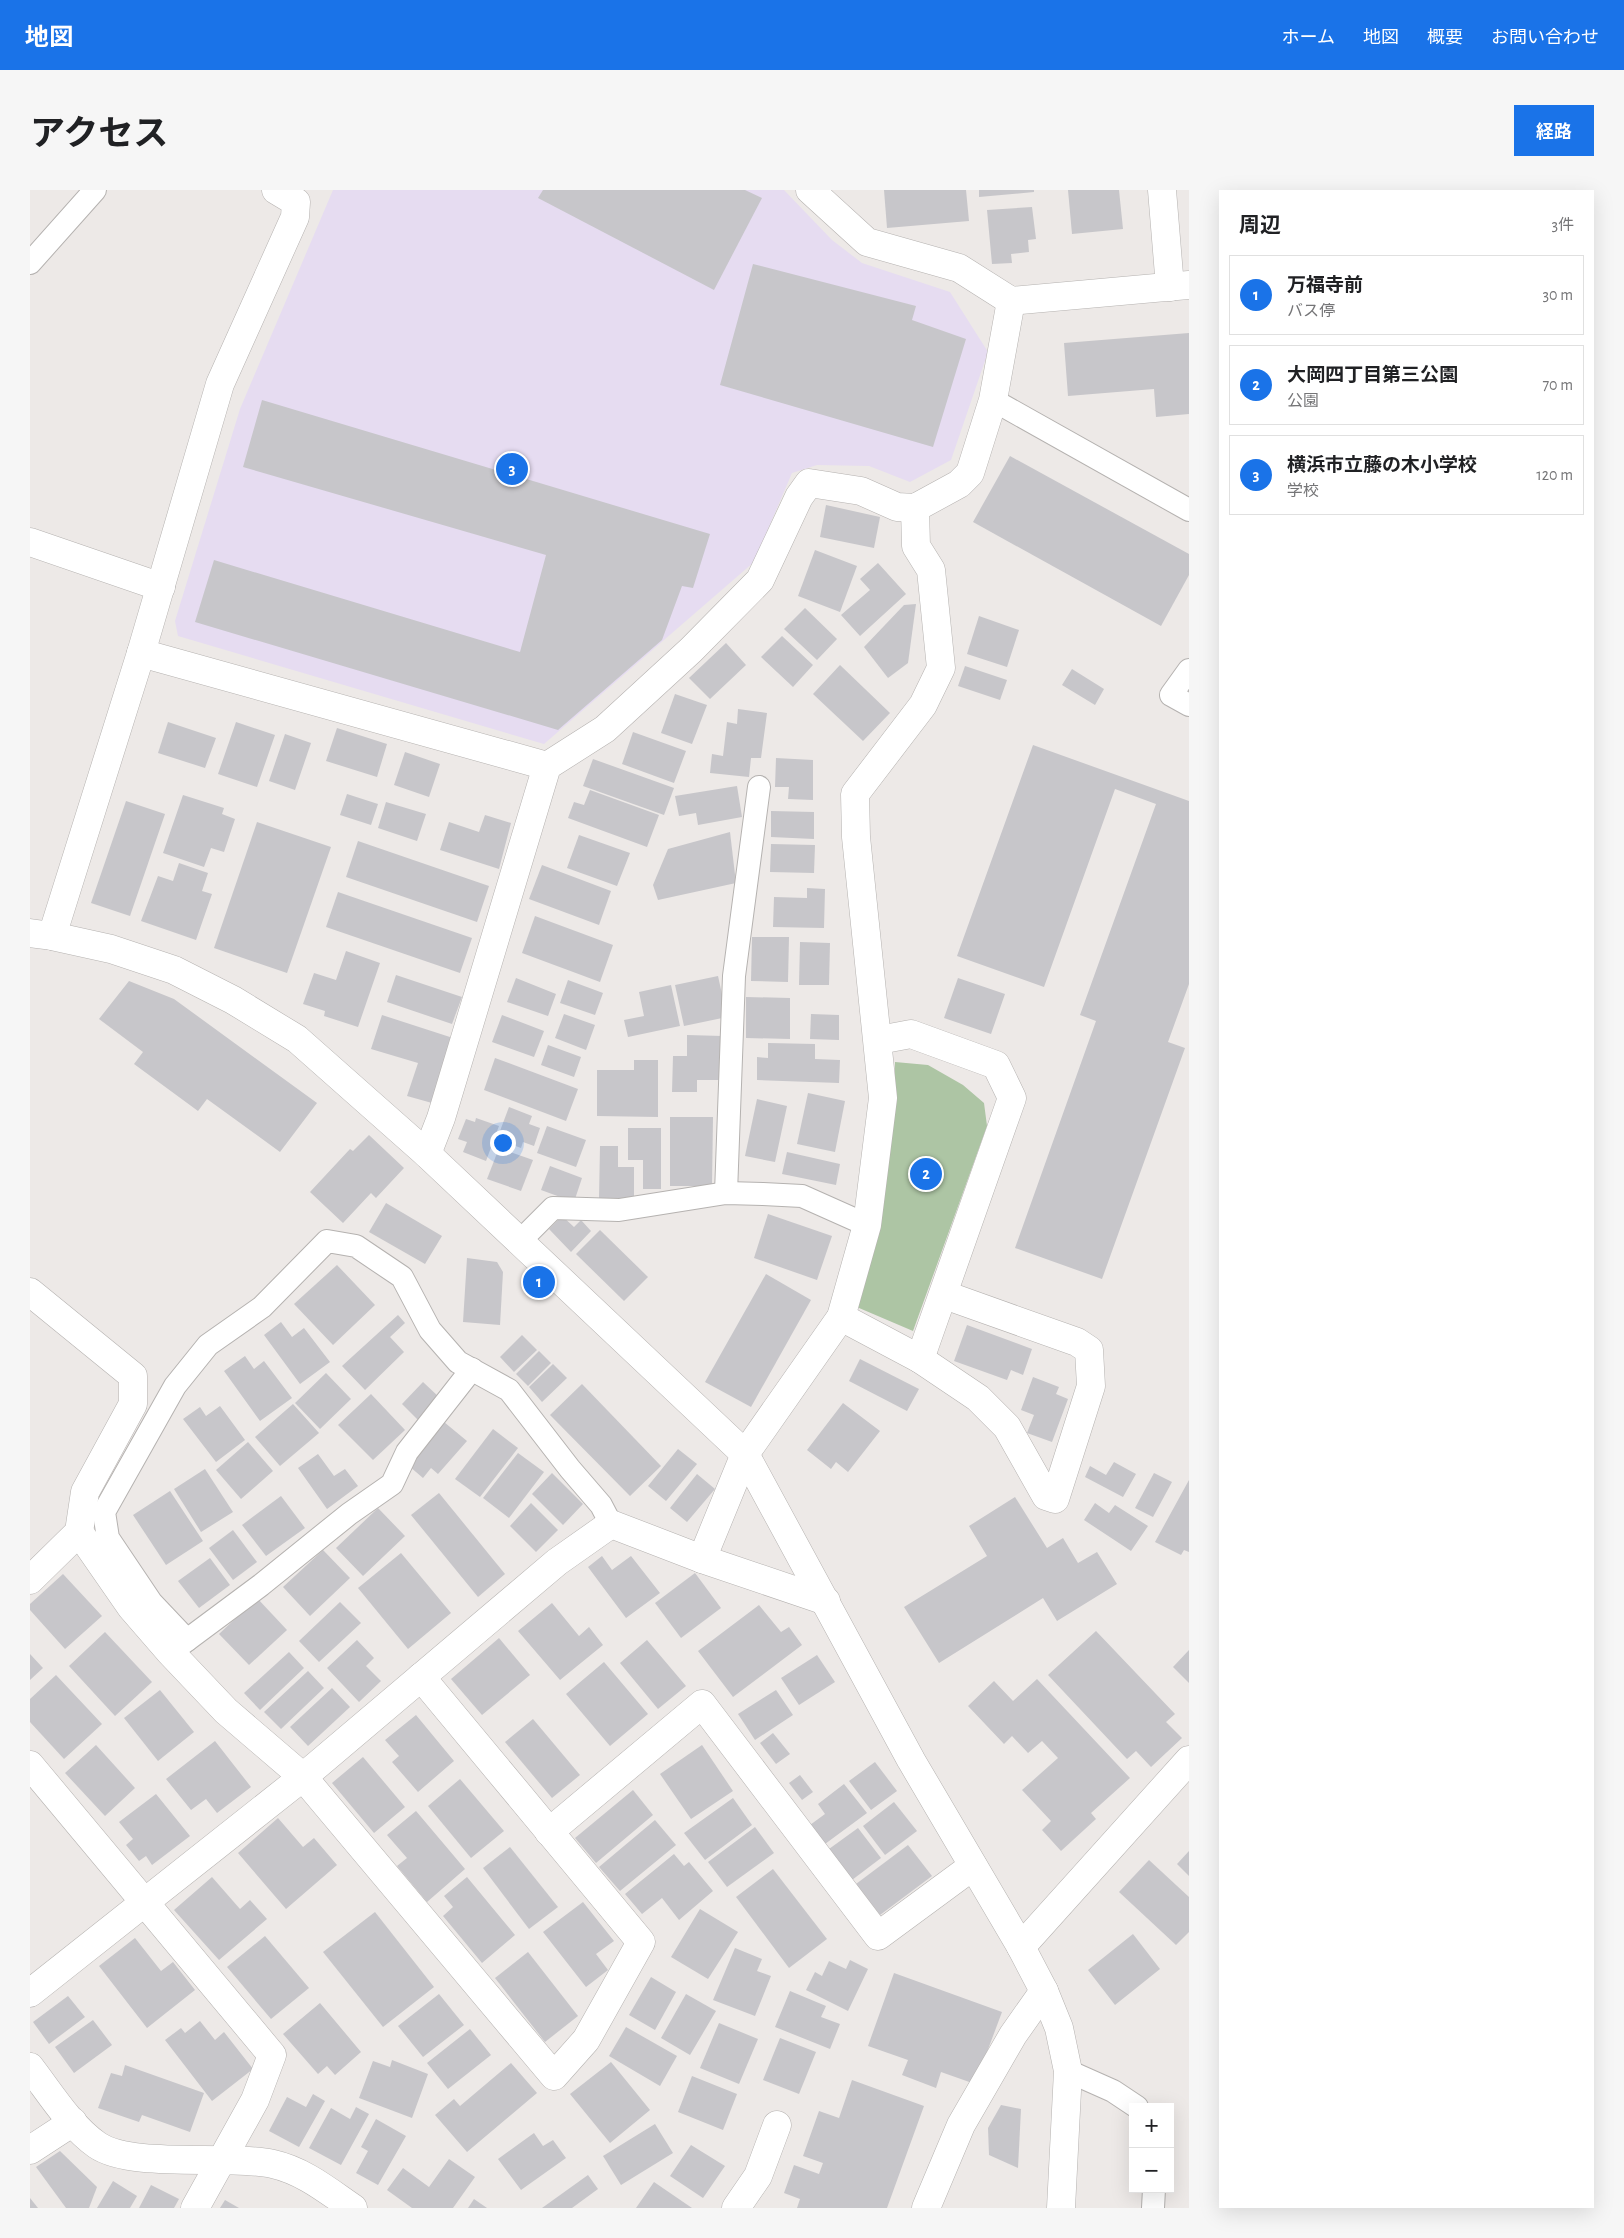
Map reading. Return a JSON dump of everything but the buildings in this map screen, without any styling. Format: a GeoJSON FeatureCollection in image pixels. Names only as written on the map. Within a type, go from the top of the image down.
{"type":"FeatureCollection","features":[{"type":"Feature","properties":{"kind":"street"},"geometry":{"type":"LineString","coordinates":[[276,190],[296,202],[295,217],[220,384],[141,654],[41,935],[111,949],[174,970],[234,1000],[297,1039],[427,1154],[745,1454],[911,1760],[1021,1947],[1044,1991],[1059,2028],[1068,2071],[1061,2208]]}},
{"type":"Feature","properties":{"kind":"street"},"geometry":{"type":"LineString","coordinates":[[810,190],[867,242],[959,268],[1011,301],[1179,286],[1162,190]]}},
{"type":"Feature","properties":{"kind":"street"},"geometry":{"type":"LineString","coordinates":[[427,1154],[441,1118],[547,766],[605,729],[691,650],[760,580],[799,497],[809,483],[861,491],[897,507],[915,508],[959,484],[970,474],[993,400],[1011,301]]}},
{"type":"Feature","properties":{"kind":"street"},"geometry":{"type":"LineString","coordinates":[[702,1560],[745,1454],[841,1317],[866,1225],[883,1098],[856,837],[855,794],[923,705],[941,668],[931,570],[916,546],[915,508]]}},
{"type":"Feature","properties":{"kind":"street"},"geometry":{"type":"LineString","coordinates":[[30,542],[161,587]]}},
{"type":"Feature","properties":{"kind":"street"},"geometry":{"type":"LineString","coordinates":[[141,654],[547,766]]}},
{"type":"Feature","properties":{"kind":"street"},"geometry":{"type":"LineString","coordinates":[[878,1040],[911,1034],[996,1065],[1012,1098],[945,1294],[920,1360]]}},
{"type":"Feature","properties":{"kind":"street"},"geometry":{"type":"LineString","coordinates":[[30,1292],[133,1376],[133,1404],[85,1492],[79,1532],[30,1580]]}},
{"type":"Feature","properties":{"kind":"street"},"geometry":{"type":"LineString","coordinates":[[841,1317],[920,1360],[978,1398],[1007,1427],[1046,1496],[1055,1499],[1091,1386],[1089,1350],[1078,1342],[945,1294]]}},
{"type":"Feature","properties":{"kind":"street"},"geometry":{"type":"LineString","coordinates":[[30,1993],[303,1777],[557,1562],[611,1524],[702,1560],[826,1602]]}},
{"type":"Feature","properties":{"kind":"street"},"geometry":{"type":"LineString","coordinates":[[79,1532],[131,1607],[179,1646],[226,1711],[303,1777],[554,2076],[586,2040],[641,1942],[421,1677]]}},
{"type":"Feature","properties":{"kind":"street"},"geometry":{"type":"LineString","coordinates":[[549,1832],[702,1704],[878,1936],[973,1866]]}},
{"type":"Feature","properties":{"kind":"street"},"geometry":{"type":"LineString","coordinates":[[1021,1947],[1189,1760]]}},
{"type":"Feature","properties":{"kind":"street"},"geometry":{"type":"LineString","coordinates":[[30,1765],[272,2055],[255,2100],[195,2208]]}},
{"type":"Feature","properties":{"kind":"street"},"geometry":{"type":"LineString","coordinates":[[926,2208],[961,2124],[1013,2035],[1044,1991]]}},
{"type":"Feature","properties":{"kind":"street"},"geometry":{"type":"LineString","coordinates":[[30,2067],[73,2122],[97,2145],[129,2157],[223,2160],[273,2164],[308,2176],[352,2208]]}},
{"type":"Feature","properties":{"kind":"street"},"geometry":{"type":"LineString","coordinates":[[30,2150],[73,2122]]}},
{"type":"Feature","properties":{"kind":"street"},"geometry":{"type":"LineString","coordinates":[[736,2208],[758,2176],[777,2125]]}},
{"type":"Feature","properties":{"kind":"lane"},"geometry":{"type":"LineString","coordinates":[[30,263],[94,190]]}},
{"type":"Feature","properties":{"kind":"lane"},"geometry":{"type":"LineString","coordinates":[[993,400],[1189,510]]}},
{"type":"Feature","properties":{"kind":"lane"},"geometry":{"type":"LineString","coordinates":[[1189,670],[1171,695],[1189,705]]}},
{"type":"Feature","properties":{"kind":"lane"},"geometry":{"type":"LineString","coordinates":[[726,1193],[734,976],[759,787]]}},
{"type":"Feature","properties":{"kind":"lane"},"geometry":{"type":"LineString","coordinates":[[520,1241],[553,1208],[619,1210],[726,1193],[802,1196],[866,1225]]}},
{"type":"Feature","properties":{"kind":"lane"},"geometry":{"type":"LineString","coordinates":[[472,1370],[407,1452],[392,1484],[349,1514],[261,1585],[179,1646],[108,1538],[104,1512],[175,1386],[208,1344],[262,1307],[327,1241],[356,1246],[402,1277],[430,1330],[458,1362],[509,1390],[570,1469],[601,1505],[611,1524]]}},
{"type":"Feature","properties":{"kind":"lane"},"geometry":{"type":"LineString","coordinates":[[1068,2071],[1113,2091],[1131,2103]]}},
{"type":"Feature","properties":{"kind":"lane"},"geometry":{"type":"LineString","coordinates":[[1153,2208],[1154,2193]]}},
{"type":"Feature","properties":{"kind":"shaded area"},"geometry":{"type":"Polygon","coordinates":[[[333,190],[784,190],[832,240],[862,263],[950,292],[988,352],[951,460],[910,482],[869,466],[817,465],[792,473],[754,562],[544,744],[178,636],[175,621],[240,409],[333,190]]]}},
{"type":"Feature","properties":{"kind":"green space"},"geometry":{"type":"Polygon","coordinates":[[[895,1062],[928,1065],[963,1085],[984,1103],[987,1126],[913,1331],[845,1302],[894,1116],[895,1062]]]}},
{"type":"Feature","properties":{"kind":"place","name":"横浜市立藤の木小学校"},"geometry":{"type":"Point","coordinates":[512,469]}},
{"type":"Feature","properties":{"kind":"place","name":"大岡四丁目第三公園"},"geometry":{"type":"Point","coordinates":[926,1174]}},
{"type":"Feature","properties":{"kind":"place","name":"万福寺前"},"geometry":{"type":"Point","coordinates":[539,1282]}}]}
